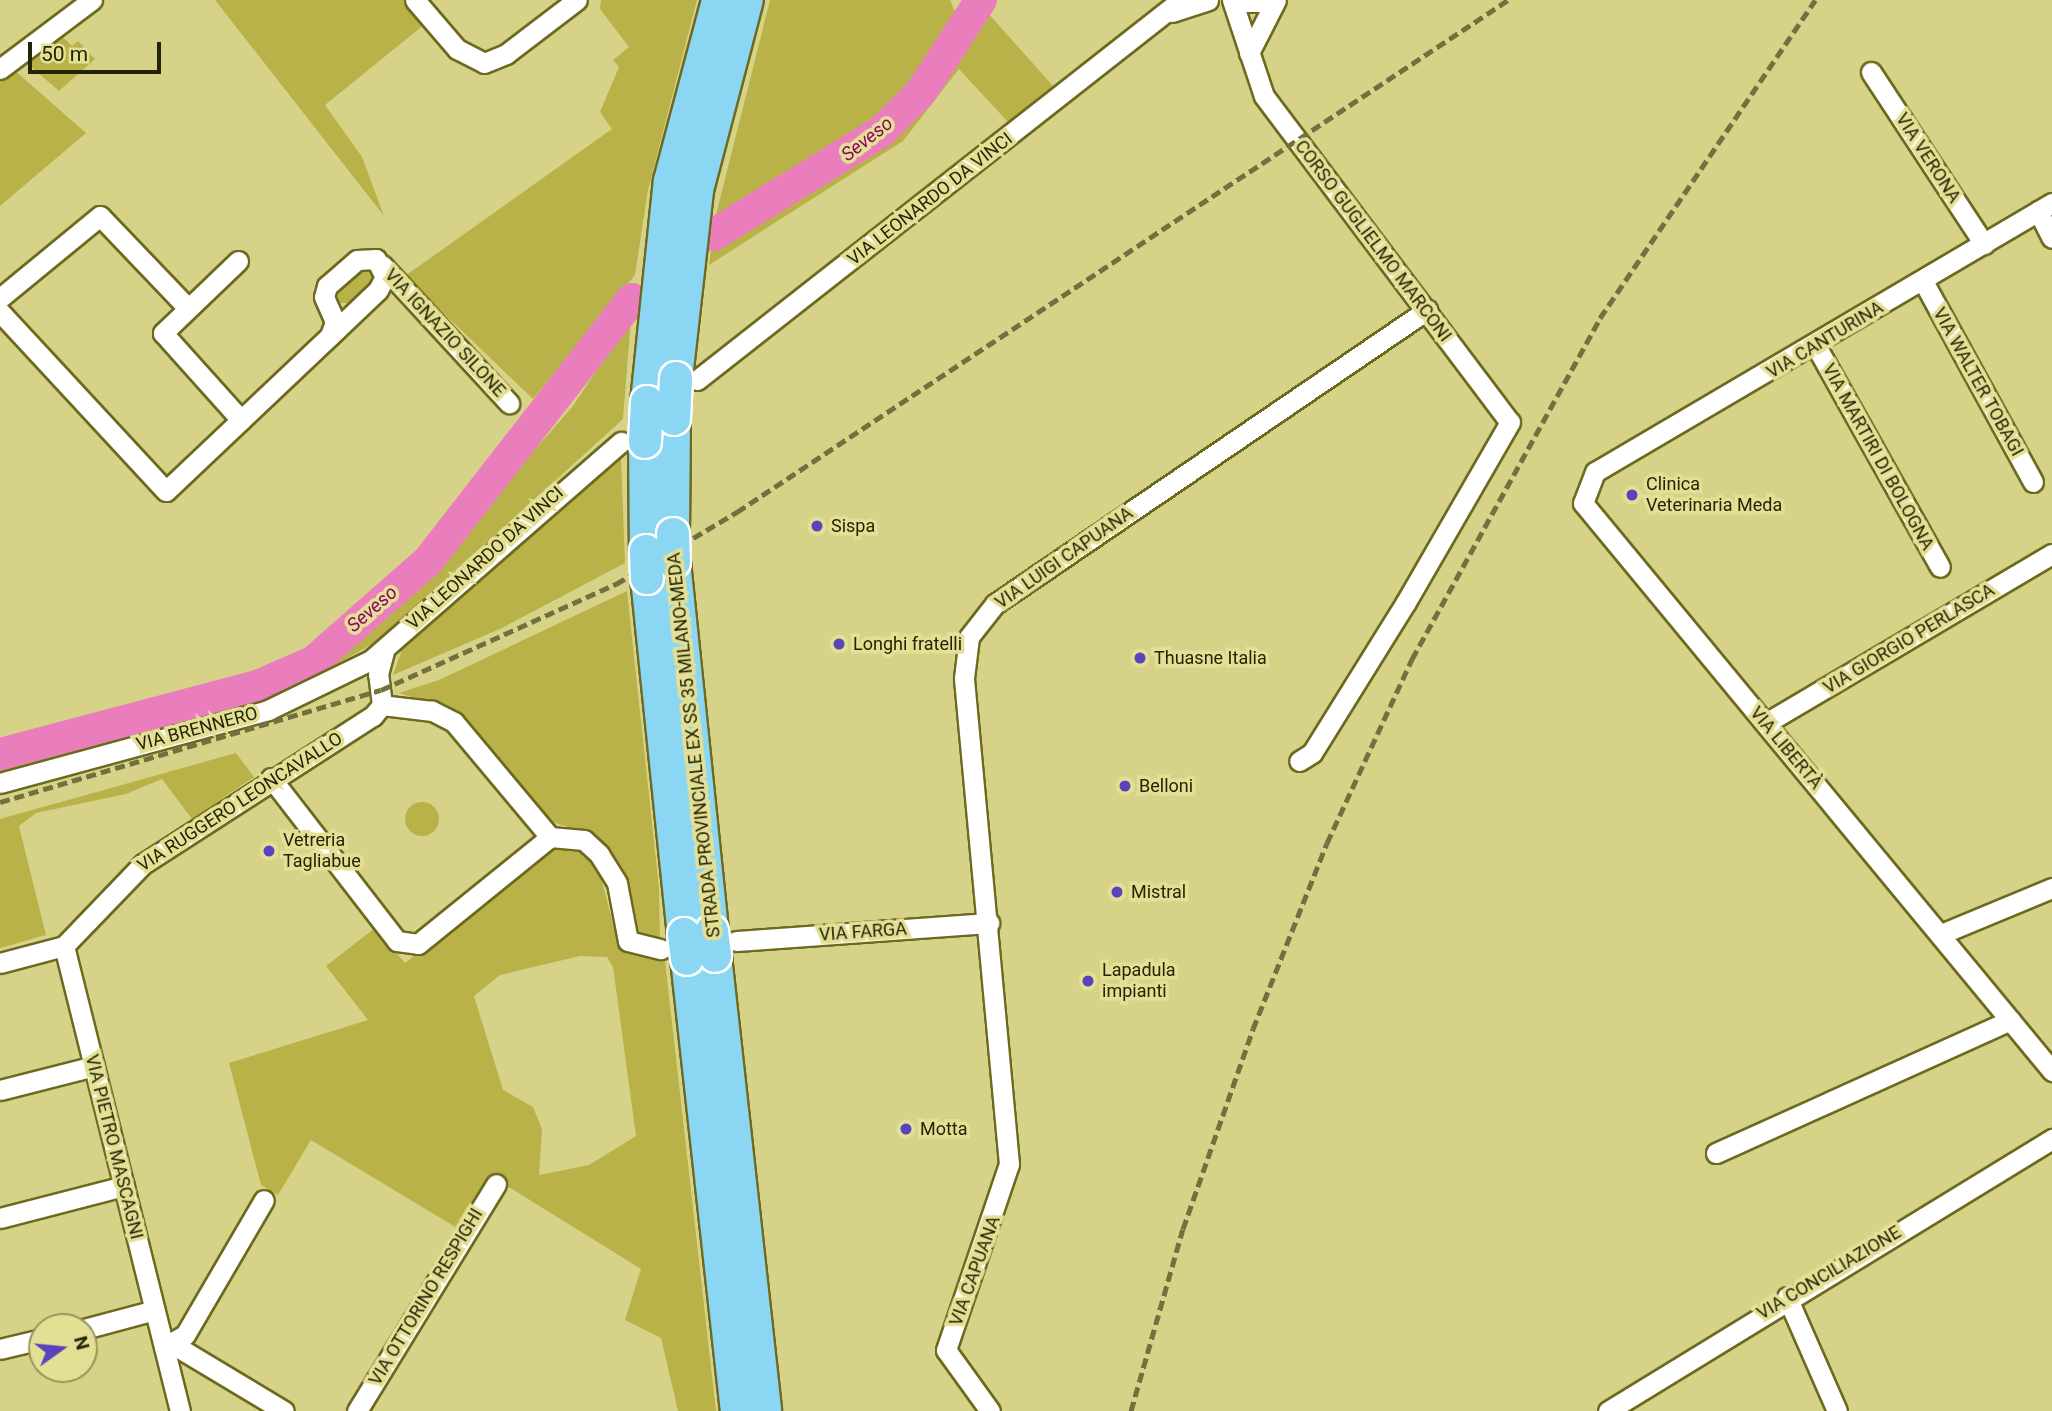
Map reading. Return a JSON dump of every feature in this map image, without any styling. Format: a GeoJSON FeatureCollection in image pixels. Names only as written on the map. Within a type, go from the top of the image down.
{"type":"FeatureCollection","features":[{"type":"Feature","properties":{"kind":"highway","name":"STRADA PROVINCIALE EX SS 35 MILANO-MEDA"},"geometry":{"type":"LineString","coordinates":[[718,0],[683,122],[660,250],[647,402],[633,442],[660,556],[699,945],[737,1411]]}},
{"type":"Feature","properties":{"kind":"highway","name":"STRADA PROVINCIALE EX SS 35 MILANO-MEDA"},"geometry":{"type":"LineString","coordinates":[[660,556],[674,419],[686,379],[685,280],[691,228],[719,94],[747,0]]}},
{"type":"Feature","properties":{"kind":"highway","name":"STRADA PROVINCIALE EX SS 35 MILANO-MEDA"},"geometry":{"type":"LineString","coordinates":[[699,945],[765,1411]]}},
{"type":"Feature","properties":{"kind":"street"},"geometry":{"type":"LineString","coordinates":[[0,69],[92,0]]}},
{"type":"Feature","properties":{"kind":"street"},"geometry":{"type":"LineString","coordinates":[[415,0],[475,61],[495,61],[577,0]]}},
{"type":"Feature","properties":{"kind":"street"},"geometry":{"type":"LineString","coordinates":[[1170,8],[1208,0]]}},
{"type":"Feature","properties":{"kind":"street"},"geometry":{"type":"LineString","coordinates":[[1235,0],[1275,0],[1249,53]]}},
{"type":"Feature","properties":{"kind":"street","name":"CORSO GUGLIELMO MARCONI"},"geometry":{"type":"LineString","coordinates":[[1235,0],[1264,96],[1510,422],[1406,601],[1312,753],[1299,761]]}},
{"type":"Feature","properties":{"kind":"street","name":"VIA LEONARDO DA VINCI"},"geometry":{"type":"LineString","coordinates":[[686,379],[1170,8]]}},
{"type":"Feature","properties":{"kind":"street","name":"VIA VERONA"},"geometry":{"type":"LineString","coordinates":[[1871,72],[1984,244]]}},
{"type":"Feature","properties":{"kind":"street"},"geometry":{"type":"LineString","coordinates":[[2045,207],[2052,238]]}},
{"type":"Feature","properties":{"kind":"street","name":"VIA CANTURINA"},"geometry":{"type":"LineString","coordinates":[[1595,472],[1816,346],[2045,207]]}},
{"type":"Feature","properties":{"kind":"street"},"geometry":{"type":"LineString","coordinates":[[0,298],[100,216],[187,307]]}},
{"type":"Feature","properties":{"kind":"street"},"geometry":{"type":"LineString","coordinates":[[0,312],[166,491],[330,336],[383,284],[381,264],[363,258],[327,286],[324,298],[335,322],[330,336]]}},
{"type":"Feature","properties":{"kind":"street"},"geometry":{"type":"LineString","coordinates":[[238,261],[187,307],[164,336],[241,420]]}},
{"type":"Feature","properties":{"kind":"street","name":"VIA IGNAZIO SILONE"},"geometry":{"type":"LineString","coordinates":[[381,264],[509,403]]}},
{"type":"Feature","properties":{"kind":"street","name":"VIA WALTER TOBAGI"},"geometry":{"type":"LineString","coordinates":[[1923,281],[2033,482]]}},
{"type":"Feature","properties":{"kind":"street","name":"VIA LUIGI CAPUANA"},"geometry":{"type":"LineString","coordinates":[[1008,1117],[964,678],[969,637],[980,619],[1427,310]]}},
{"type":"Feature","properties":{"kind":"street","name":"VIA MARTIRI DI BOLOGNA"},"geometry":{"type":"LineString","coordinates":[[1816,346],[1940,567]]}},
{"type":"Feature","properties":{"kind":"street","name":"VIA LEONARDO DA VINCI"},"geometry":{"type":"LineString","coordinates":[[384,651],[633,442]]}},
{"type":"Feature","properties":{"kind":"street","name":"VIA LIBERTÀ"},"geometry":{"type":"LineString","coordinates":[[1595,472],[1583,503],[1941,934],[2052,1072]]}},
{"type":"Feature","properties":{"kind":"street","name":"VIA GIORGIO PERLASCA"},"geometry":{"type":"LineString","coordinates":[[1766,723],[2052,554]]}},
{"type":"Feature","properties":{"kind":"street"},"geometry":{"type":"LineString","coordinates":[[271,778],[404,946],[418,944],[550,837],[454,722],[432,711],[382,705],[378,674],[384,651]]}},
{"type":"Feature","properties":{"kind":"street","name":"VIA BRENNERO"},"geometry":{"type":"LineString","coordinates":[[0,783],[268,710],[384,651]]}},
{"type":"Feature","properties":{"kind":"street","name":"VIA RUGGERO LEONCAVALLO"},"geometry":{"type":"LineString","coordinates":[[64,946],[142,864],[382,705]]}},
{"type":"Feature","properties":{"kind":"street","name":"VIA FARGA"},"geometry":{"type":"LineString","coordinates":[[550,837],[584,840],[599,854],[617,883],[628,941],[699,945],[989,923]]}},
{"type":"Feature","properties":{"kind":"street"},"geometry":{"type":"LineString","coordinates":[[1941,934],[2052,888]]}},
{"type":"Feature","properties":{"kind":"street"},"geometry":{"type":"LineString","coordinates":[[0,963],[64,946]]}},
{"type":"Feature","properties":{"kind":"street","name":"VIA PIETRO MASCAGNI"},"geometry":{"type":"LineString","coordinates":[[64,946],[155,1310],[169,1346],[180,1411]]}},
{"type":"Feature","properties":{"kind":"street"},"geometry":{"type":"LineString","coordinates":[[1716,1153],[2010,1020]]}},
{"type":"Feature","properties":{"kind":"street"},"geometry":{"type":"LineString","coordinates":[[0,1090],[94,1066]]}},
{"type":"Feature","properties":{"kind":"street","name":"VIA CAPUANA"},"geometry":{"type":"LineString","coordinates":[[990,1411],[946,1350],[1009,1164],[1008,1117]]}},
{"type":"Feature","properties":{"kind":"street","name":"VIA CONCILIAZIONE"},"geometry":{"type":"LineString","coordinates":[[1608,1411],[1787,1297],[2052,1139]]}},
{"type":"Feature","properties":{"kind":"street","name":"VIA OTTORINO RESPIGHI"},"geometry":{"type":"LineString","coordinates":[[357,1411],[496,1184]]}},
{"type":"Feature","properties":{"kind":"street"},"geometry":{"type":"LineString","coordinates":[[0,1218],[124,1186]]}},
{"type":"Feature","properties":{"kind":"street"},"geometry":{"type":"LineString","coordinates":[[264,1200],[169,1346],[284,1411]]}},
{"type":"Feature","properties":{"kind":"street"},"geometry":{"type":"LineString","coordinates":[[1787,1297],[1837,1411]]}},
{"type":"Feature","properties":{"kind":"street"},"geometry":{"type":"LineString","coordinates":[[98,1325],[155,1310]]}},
{"type":"Feature","properties":{"kind":"street"},"geometry":{"type":"LineString","coordinates":[[0,1349],[28,1342]]}},
{"type":"Feature","properties":{"kind":"shaded area"},"geometry":{"type":"Polygon","coordinates":[[[215,0],[404,0],[425,24],[325,105],[362,157],[384,216],[215,0]]]}},
{"type":"Feature","properties":{"kind":"shaded area"},"geometry":{"type":"Polygon","coordinates":[[[601,0],[697,0],[648,190],[635,275],[533,399],[405,276],[612,129],[600,112],[619,67],[613,60],[629,47],[600,9],[601,0]]]}},
{"type":"Feature","properties":{"kind":"shaded area"},"geometry":{"type":"Polygon","coordinates":[[[770,0],[950,0],[958,19],[881,122],[823,163],[716,215],[770,0]]]}},
{"type":"Feature","properties":{"kind":"shaded area"},"geometry":{"type":"Polygon","coordinates":[[[986,11],[1053,86],[1008,122],[959,69],[903,141],[709,265],[711,250],[734,231],[903,125],[986,11]]]}},
{"type":"Feature","properties":{"kind":"shaded area"},"geometry":{"type":"Polygon","coordinates":[[[60,34],[72,46],[78,41],[95,59],[59,91],[30,66],[31,57],[60,34]]]}},
{"type":"Feature","properties":{"kind":"shaded area"},"geometry":{"type":"Polygon","coordinates":[[[13,69],[86,133],[0,206],[0,78],[13,69]]]}},
{"type":"Feature","properties":{"kind":"shaded area"},"geometry":{"type":"Polygon","coordinates":[[[369,268],[374,276],[369,285],[350,303],[336,303],[333,291],[357,269],[369,268]]]}},
{"type":"Feature","properties":{"kind":"shaded area"},"geometry":{"type":"Polygon","coordinates":[[[631,318],[623,419],[382,638],[334,666],[329,661],[437,562],[573,406],[631,318]]]}},
{"type":"Feature","properties":{"kind":"shaded area"},"geometry":{"type":"Polygon","coordinates":[[[621,458],[625,563],[502,628],[393,675],[404,644],[621,458]]]}},
{"type":"Feature","properties":{"kind":"shaded area"},"geometry":{"type":"Polygon","coordinates":[[[627,591],[659,888],[660,942],[636,936],[581,832],[550,821],[463,714],[399,693],[439,680],[627,591]]]}},
{"type":"Feature","properties":{"kind":"shaded area"},"geometry":{"type":"Polygon","coordinates":[[[262,701],[233,710],[0,774],[0,763],[262,701]]]}},
{"type":"Feature","properties":{"kind":"shaded area"},"geometry":{"type":"Polygon","coordinates":[[[236,753],[254,777],[192,819],[162,779],[126,794],[36,813],[19,826],[46,935],[0,948],[0,819],[236,753]]]}},
{"type":"Feature","properties":{"kind":"shaded area"},"geometry":{"type":"Polygon","coordinates":[[[422,802],[434,807],[439,819],[434,831],[422,836],[410,831],[405,819],[410,807],[422,802]]]}},
{"type":"Feature","properties":{"kind":"shaded area"},"geometry":{"type":"Polygon","coordinates":[[[560,844],[576,845],[597,862],[620,951],[665,961],[716,1411],[678,1411],[661,1338],[625,1320],[641,1269],[491,1176],[457,1228],[311,1140],[278,1195],[261,1185],[229,1063],[368,1020],[326,966],[375,928],[405,963],[560,844]],[[580,956],[500,975],[474,996],[503,1090],[533,1107],[542,1129],[539,1175],[589,1165],[636,1136],[613,967],[607,957],[580,956]]]}},
{"type":"Feature","properties":{"kind":"waterway","name":"Seveso"},"geometry":{"type":"LineString","coordinates":[[713,235],[882,131],[921,92],[981,0]]}},
{"type":"Feature","properties":{"kind":"waterway","name":"Seveso"},"geometry":{"type":"LineString","coordinates":[[0,754],[257,686],[313,662],[428,561],[632,299]]}},
{"type":"Feature","properties":{"kind":"railway"},"geometry":{"type":"LineString","coordinates":[[0,802],[381,690],[616,584],[737,512],[1508,0]]}},
{"type":"Feature","properties":{"kind":"railway"},"geometry":{"type":"LineString","coordinates":[[1131,1411],[1183,1229],[1253,1029],[1327,843],[1412,659],[1600,318],[1815,0]]}},
{"type":"Feature","properties":{"kind":"place","name":"Clinica Veterinaria Meda"},"geometry":{"type":"Point","coordinates":[1632,495]}},
{"type":"Feature","properties":{"kind":"place","name":"Sispa"},"geometry":{"type":"Point","coordinates":[817,526]}},
{"type":"Feature","properties":{"kind":"place","name":"Longhi fratelli"},"geometry":{"type":"Point","coordinates":[839,644]}},
{"type":"Feature","properties":{"kind":"place","name":"Thuasne Italia"},"geometry":{"type":"Point","coordinates":[1140,658]}},
{"type":"Feature","properties":{"kind":"place","name":"Belloni"},"geometry":{"type":"Point","coordinates":[1125,786]}},
{"type":"Feature","properties":{"kind":"place","name":"Vetreria Tagliabue"},"geometry":{"type":"Point","coordinates":[269,851]}},
{"type":"Feature","properties":{"kind":"place","name":"Mistral"},"geometry":{"type":"Point","coordinates":[1117,892]}},
{"type":"Feature","properties":{"kind":"place","name":"Lapadula impianti"},"geometry":{"type":"Point","coordinates":[1088,981]}},
{"type":"Feature","properties":{"kind":"place","name":"Motta"},"geometry":{"type":"Point","coordinates":[906,1129]}}]}
